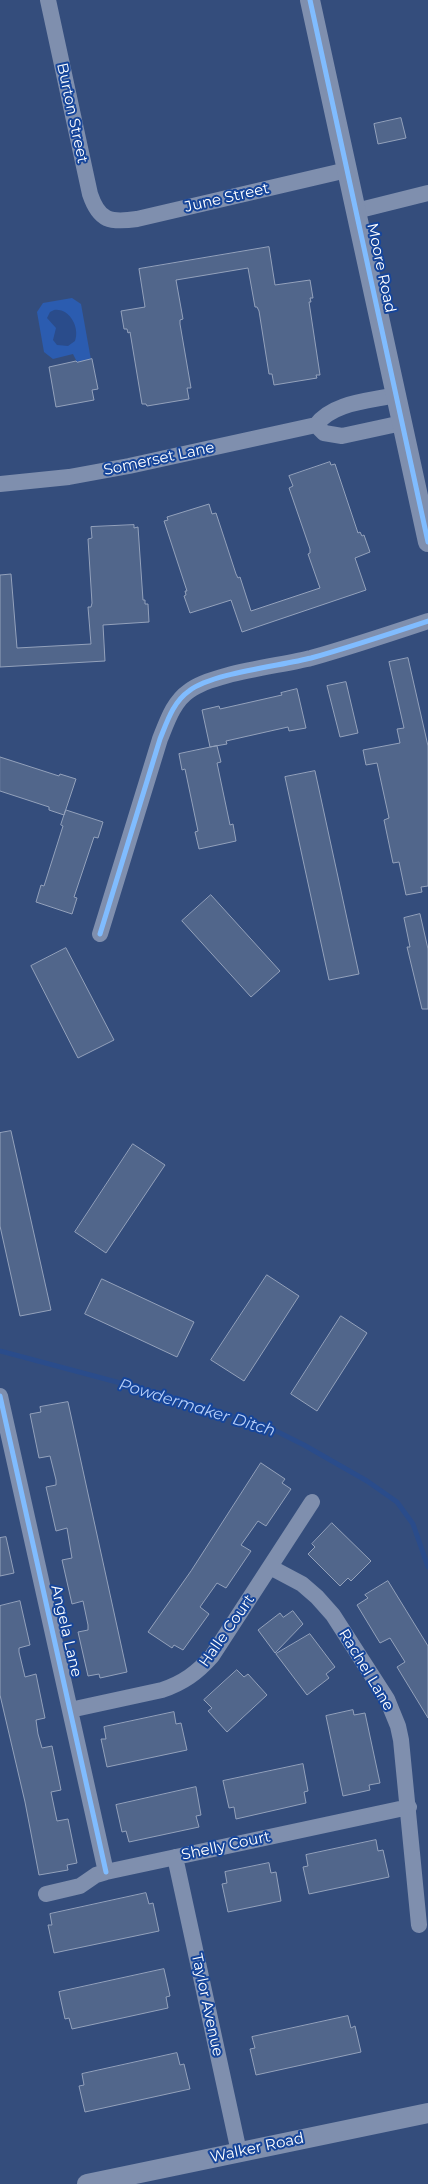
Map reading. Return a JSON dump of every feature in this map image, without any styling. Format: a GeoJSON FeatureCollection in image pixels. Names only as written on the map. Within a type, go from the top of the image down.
{"type":"FeatureCollection","features":[{"type":"Feature","properties":{"kind":"street","name":"Burton Street"},"geometry":{"type":"LineString","coordinates":[[48,0],[90,194],[99,214],[108,219]]}},
{"type":"Feature","properties":{"kind":"street","name":"Moore Road"},"geometry":{"type":"LineString","coordinates":[[310,0],[428,542]]}},
{"type":"Feature","properties":{"kind":"street","name":"June Street"},"geometry":{"type":"LineString","coordinates":[[108,219],[115,221],[137,219],[347,170]]}},
{"type":"Feature","properties":{"kind":"street"},"geometry":{"type":"LineString","coordinates":[[356,211],[428,193]]}},
{"type":"Feature","properties":{"kind":"street","name":"Somerset Lane"},"geometry":{"type":"LineString","coordinates":[[0,484],[46,480],[112,470],[316,425],[323,416],[335,409],[396,396]]}},
{"type":"Feature","properties":{"kind":"street"},"geometry":{"type":"LineString","coordinates":[[316,425],[324,433],[342,436],[402,423]]}},
{"type":"Feature","properties":{"kind":"street"},"geometry":{"type":"LineString","coordinates":[[100,934],[160,739],[170,714],[185,695],[201,684],[310,658],[428,621]]}},
{"type":"Feature","properties":{"kind":"street","name":"Angela Lane"},"geometry":{"type":"LineString","coordinates":[[0,1396],[106,1872]]}},
{"type":"Feature","properties":{"kind":"street","name":"Halle Court"},"geometry":{"type":"LineString","coordinates":[[70,1710],[168,1688],[194,1675],[212,1656],[312,1502]]}},
{"type":"Feature","properties":{"kind":"street","name":"Rachel Lane"},"geometry":{"type":"LineString","coordinates":[[270,1567],[302,1584],[326,1606],[380,1688],[393,1713],[399,1733],[408,1806],[419,1925]]}},
{"type":"Feature","properties":{"kind":"street","name":"Shelly Court"},"geometry":{"type":"LineString","coordinates":[[46,1894],[80,1886],[96,1875],[106,1872],[408,1806]]}},
{"type":"Feature","properties":{"kind":"street","name":"Taylor Avenue"},"geometry":{"type":"LineString","coordinates":[[175,1857],[239,2152]]}},
{"type":"Feature","properties":{"kind":"street","name":"Walker Road"},"geometry":{"type":"LineString","coordinates":[[87,2184],[428,2114]]}},
{"type":"Feature","properties":{"kind":"shaded area"},"geometry":{"type":"Polygon","coordinates":[[[72,298],[81,304],[91,360],[77,362],[73,354],[53,359],[44,352],[37,312],[43,303],[72,298]]]}},
{"type":"Feature","properties":{"kind":"shaded area"},"geometry":{"type":"Polygon","coordinates":[[[54,310],[65,312],[75,325],[75,341],[68,346],[57,345],[53,340],[56,328],[47,318],[50,312],[54,310]]]}},
{"type":"Feature","properties":{"kind":"building"},"geometry":{"type":"Polygon","coordinates":[[[401,118],[406,138],[378,144],[374,124],[401,118]]]}},
{"type":"Feature","properties":{"kind":"building"},"geometry":{"type":"Polygon","coordinates":[[[269,247],[275,285],[310,280],[313,298],[310,298],[311,302],[309,302],[320,375],[316,375],[317,378],[274,385],[272,374],[269,374],[259,311],[255,307],[248,268],[176,280],[183,319],[180,320],[180,324],[191,388],[187,388],[189,399],[147,406],[142,404],[130,332],[128,333],[127,329],[124,329],[121,311],[145,307],[139,269],[269,247]]]}},
{"type":"Feature","properties":{"kind":"building"},"geometry":{"type":"Polygon","coordinates":[[[92,359],[98,389],[92,390],[94,400],[56,407],[49,367],[92,359]]]}},
{"type":"Feature","properties":{"kind":"building"},"geometry":{"type":"Polygon","coordinates":[[[330,462],[331,465],[335,464],[358,533],[360,532],[362,536],[364,535],[370,552],[355,558],[366,590],[242,632],[231,600],[190,613],[184,596],[186,595],[185,591],[187,591],[164,521],[168,520],[167,517],[209,504],[212,514],[216,513],[236,574],[238,578],[240,577],[251,611],[320,588],[308,554],[310,549],[289,488],[293,486],[289,476],[330,462]]]}},
{"type":"Feature","properties":{"kind":"building"},"geometry":{"type":"Polygon","coordinates":[[[134,525],[134,528],[138,527],[143,600],[145,600],[145,604],[148,604],[149,622],[103,625],[105,661],[0,667],[0,575],[11,574],[17,648],[91,644],[88,607],[91,607],[92,603],[88,539],[92,538],[91,527],[134,525]]]}},
{"type":"Feature","properties":{"kind":"building"},"geometry":{"type":"Polygon","coordinates":[[[408,658],[428,746],[428,886],[421,887],[422,892],[406,895],[399,862],[393,863],[384,820],[389,818],[377,763],[366,765],[363,750],[400,743],[397,729],[404,728],[389,662],[408,658]]]}},
{"type":"Feature","properties":{"kind":"building"},"geometry":{"type":"Polygon","coordinates":[[[346,682],[358,733],[340,737],[327,686],[346,682]]]}},
{"type":"Feature","properties":{"kind":"building"},"geometry":{"type":"Polygon","coordinates":[[[297,689],[306,728],[289,731],[288,727],[226,741],[227,744],[210,747],[202,710],[219,706],[220,709],[282,695],[281,693],[297,689]]]}},
{"type":"Feature","properties":{"kind":"building"},"geometry":{"type":"Polygon","coordinates":[[[217,746],[221,762],[217,763],[230,825],[233,824],[236,841],[199,849],[195,832],[198,831],[185,769],[182,770],[179,754],[217,746]]]}},
{"type":"Feature","properties":{"kind":"building"},"geometry":{"type":"Polygon","coordinates":[[[0,757],[59,776],[60,774],[76,779],[64,815],[49,810],[49,807],[0,791],[0,757]]]}},
{"type":"Feature","properties":{"kind":"building"},"geometry":{"type":"Polygon","coordinates":[[[315,771],[359,974],[329,980],[285,777],[315,771]]]}},
{"type":"Feature","properties":{"kind":"building"},"geometry":{"type":"Polygon","coordinates":[[[66,810],[103,822],[98,838],[94,837],[74,897],[77,898],[72,914],[36,902],[41,885],[44,886],[63,826],[61,825],[66,810]]]}},
{"type":"Feature","properties":{"kind":"building"},"geometry":{"type":"Polygon","coordinates":[[[211,895],[280,971],[251,997],[182,921],[211,895]]]}},
{"type":"Feature","properties":{"kind":"building"},"geometry":{"type":"Polygon","coordinates":[[[420,914],[428,949],[428,1009],[422,1009],[407,947],[410,947],[404,918],[420,914]]]}},
{"type":"Feature","properties":{"kind":"building"},"geometry":{"type":"Polygon","coordinates":[[[66,948],[114,1040],[78,1058],[31,966],[66,948]]]}},
{"type":"Feature","properties":{"kind":"building"},"geometry":{"type":"Polygon","coordinates":[[[11,1131],[51,1310],[20,1316],[0,1226],[0,1133],[11,1131]]]}},
{"type":"Feature","properties":{"kind":"building"},"geometry":{"type":"Polygon","coordinates":[[[133,1144],[165,1165],[106,1253],[75,1232],[133,1144]]]}},
{"type":"Feature","properties":{"kind":"building"},"geometry":{"type":"Polygon","coordinates":[[[267,1275],[299,1296],[244,1381],[211,1360],[267,1275]]]}},
{"type":"Feature","properties":{"kind":"building"},"geometry":{"type":"Polygon","coordinates":[[[102,1279],[194,1322],[177,1357],[85,1314],[102,1279]]]}},
{"type":"Feature","properties":{"kind":"building"},"geometry":{"type":"Polygon","coordinates":[[[341,1316],[367,1333],[317,1411],[291,1394],[341,1316]]]}},
{"type":"Feature","properties":{"kind":"building"},"geometry":{"type":"Polygon","coordinates":[[[68,1402],[127,1672],[100,1678],[99,1674],[88,1676],[78,1632],[88,1630],[83,1601],[72,1604],[62,1560],[72,1558],[67,1528],[56,1531],[46,1487],[56,1485],[56,1480],[50,1456],[39,1458],[30,1414],[41,1412],[40,1407],[68,1402]]]}},
{"type":"Feature","properties":{"kind":"building"},"geometry":{"type":"Polygon","coordinates":[[[261,1463],[285,1479],[282,1483],[291,1489],[266,1526],[258,1521],[241,1545],[251,1551],[226,1588],[217,1583],[200,1607],[209,1614],[183,1650],[174,1645],[172,1648],[148,1632],[191,1571],[261,1463]]]}},
{"type":"Feature","properties":{"kind":"building"},"geometry":{"type":"Polygon","coordinates":[[[332,1523],[371,1561],[351,1581],[348,1578],[340,1586],[308,1554],[315,1547],[312,1544],[332,1523]]]}},
{"type":"Feature","properties":{"kind":"building"},"geometry":{"type":"Polygon","coordinates":[[[6,1537],[14,1573],[0,1576],[0,1538],[6,1537]]]}},
{"type":"Feature","properties":{"kind":"building"},"geometry":{"type":"Polygon","coordinates":[[[388,1581],[428,1646],[428,1718],[397,1667],[405,1662],[390,1638],[380,1643],[357,1605],[368,1598],[365,1595],[388,1581]]]}},
{"type":"Feature","properties":{"kind":"building"},"geometry":{"type":"Polygon","coordinates":[[[20,1601],[30,1645],[19,1648],[19,1652],[25,1677],[36,1674],[45,1718],[36,1720],[38,1734],[42,1748],[52,1746],[61,1790],[51,1792],[57,1821],[68,1819],[77,1863],[67,1865],[68,1870],[39,1875],[25,1802],[0,1695],[0,1606],[20,1601]]]}},
{"type":"Feature","properties":{"kind":"building"},"geometry":{"type":"Polygon","coordinates":[[[293,1611],[303,1624],[275,1653],[258,1630],[280,1613],[283,1617],[293,1611]]]}},
{"type":"Feature","properties":{"kind":"building"},"geometry":{"type":"Polygon","coordinates":[[[310,1634],[335,1667],[326,1674],[329,1678],[307,1695],[276,1654],[310,1634]]]}},
{"type":"Feature","properties":{"kind":"building"},"geometry":{"type":"Polygon","coordinates":[[[237,1670],[244,1677],[248,1674],[267,1695],[227,1732],[208,1711],[212,1708],[204,1700],[237,1670]]]}},
{"type":"Feature","properties":{"kind":"building"},"geometry":{"type":"Polygon","coordinates":[[[353,1710],[354,1715],[365,1713],[380,1783],[369,1785],[370,1790],[343,1796],[326,1716],[353,1710]]]}},
{"type":"Feature","properties":{"kind":"building"},"geometry":{"type":"Polygon","coordinates":[[[174,1712],[176,1724],[181,1723],[187,1750],[107,1767],[101,1739],[106,1739],[104,1727],[174,1712]]]}},
{"type":"Feature","properties":{"kind":"building"},"geometry":{"type":"Polygon","coordinates":[[[303,1764],[308,1791],[304,1792],[306,1803],[236,1819],[234,1807],[229,1808],[223,1781],[303,1764]]]}},
{"type":"Feature","properties":{"kind":"building"},"geometry":{"type":"Polygon","coordinates":[[[196,1787],[201,1815],[196,1816],[199,1827],[129,1842],[126,1831],[122,1832],[116,1805],[196,1787]]]}},
{"type":"Feature","properties":{"kind":"building"},"geometry":{"type":"Polygon","coordinates":[[[376,1840],[378,1851],[383,1850],[389,1877],[309,1894],[303,1867],[308,1866],[306,1855],[376,1840]]]}},
{"type":"Feature","properties":{"kind":"building"},"geometry":{"type":"Polygon","coordinates":[[[269,1863],[271,1873],[276,1872],[281,1901],[228,1912],[222,1884],[227,1883],[225,1872],[269,1863]]]}},
{"type":"Feature","properties":{"kind":"building"},"geometry":{"type":"Polygon","coordinates":[[[146,1893],[149,1904],[153,1903],[159,1931],[54,1953],[48,1925],[52,1925],[50,1914],[146,1893]]]}},
{"type":"Feature","properties":{"kind":"building"},"geometry":{"type":"Polygon","coordinates":[[[164,1969],[170,1996],[166,1997],[168,2008],[72,2029],[69,2018],[65,2019],[59,1992],[164,1969]]]}},
{"type":"Feature","properties":{"kind":"building"},"geometry":{"type":"Polygon","coordinates":[[[348,2016],[351,2028],[355,2026],[361,2052],[256,2075],[250,2049],[255,2048],[252,2037],[348,2016]]]}},
{"type":"Feature","properties":{"kind":"building"},"geometry":{"type":"Polygon","coordinates":[[[177,2053],[180,2065],[184,2064],[190,2089],[85,2112],[79,2086],[84,2085],[82,2074],[177,2053]]]}},
{"type":"Feature","properties":{"kind":"waterway","name":"Powdermaker Ditch"},"geometry":{"type":"LineString","coordinates":[[0,1351],[158,1393],[270,1428],[304,1445],[367,1481],[397,1502],[413,1524],[428,1567]]}},
{"type":"Feature","properties":{"kind":"cycle path"},"geometry":{"type":"LineString","coordinates":[[310,0],[428,542]]}},
{"type":"Feature","properties":{"kind":"cycle path"},"geometry":{"type":"LineString","coordinates":[[100,934],[160,739],[171,713],[183,696],[213,679],[311,658],[428,621]]}},
{"type":"Feature","properties":{"kind":"cycle path"},"geometry":{"type":"LineString","coordinates":[[0,1396],[106,1872]]}}]}
